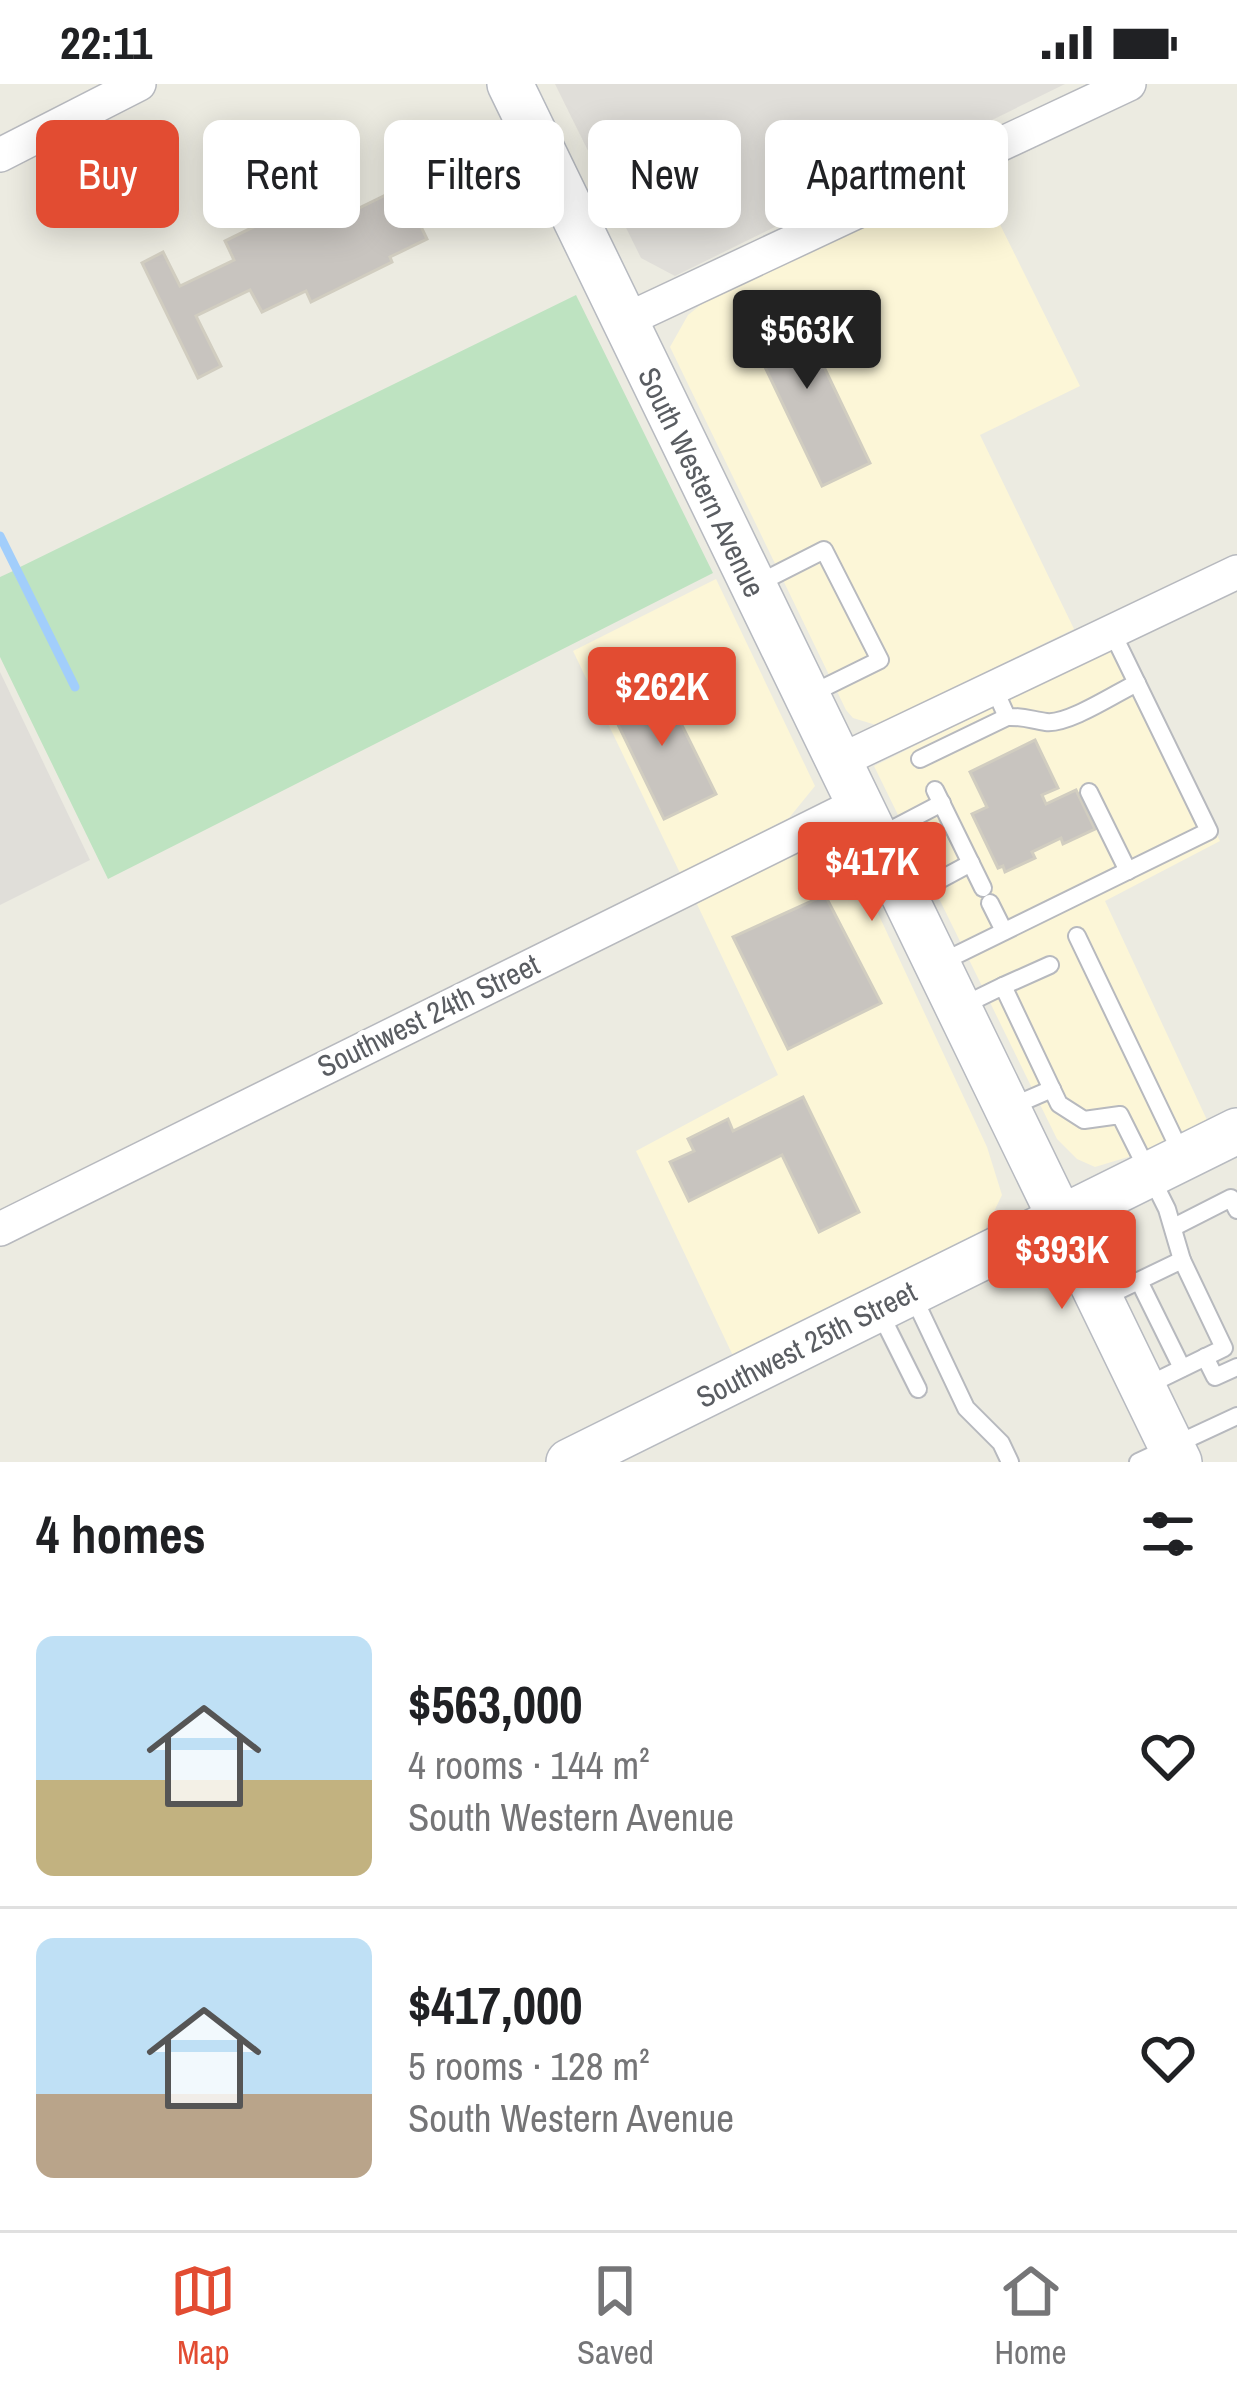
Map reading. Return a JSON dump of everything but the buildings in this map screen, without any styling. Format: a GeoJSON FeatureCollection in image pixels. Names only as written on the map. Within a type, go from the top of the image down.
{"type":"FeatureCollection","features":[{"type":"Feature","properties":{"kind":"main road","name":"South Western Avenue"},"geometry":{"type":"LineString","coordinates":[[510,84],[1060,1217],[1120,1290],[1162,1378],[1163,1456]]}},
{"type":"Feature","properties":{"kind":"main road","name":"Southwest 25th Street"},"geometry":{"type":"LineString","coordinates":[[568,1462],[1237,1131]]}},
{"type":"Feature","properties":{"kind":"street"},"geometry":{"type":"LineString","coordinates":[[0,155],[139,84]]}},
{"type":"Feature","properties":{"kind":"street"},"geometry":{"type":"LineString","coordinates":[[624,321],[1129,84]]}},
{"type":"Feature","properties":{"kind":"street"},"geometry":{"type":"LineString","coordinates":[[838,762],[926,771],[1000,702],[1112,632],[1237,572]]}},
{"type":"Feature","properties":{"kind":"street","name":"Southwest 24th Street"},"geometry":{"type":"LineString","coordinates":[[0,1229],[867,821]]}},
{"type":"Feature","properties":{"kind":"lane"},"geometry":{"type":"LineString","coordinates":[[752,586],[824,550],[880,660],[806,697]]}},
{"type":"Feature","properties":{"kind":"lane"},"geometry":{"type":"LineString","coordinates":[[937,964],[1209,831],[1112,632]]}},
{"type":"Feature","properties":{"kind":"lane"},"geometry":{"type":"LineString","coordinates":[[1000,702],[1047,723],[1065,719],[1137,682]]}},
{"type":"Feature","properties":{"kind":"lane"},"geometry":{"type":"LineString","coordinates":[[867,821],[926,771],[1004,931]]}},
{"type":"Feature","properties":{"kind":"lane"},"geometry":{"type":"LineString","coordinates":[[1089,792],[1128,871]]}},
{"type":"Feature","properties":{"kind":"lane"},"geometry":{"type":"LineString","coordinates":[[905,898],[971,863]]}},
{"type":"Feature","properties":{"kind":"lane"},"geometry":{"type":"LineString","coordinates":[[1077,937],[1166,1166],[1182,1260],[1224,1348],[1162,1378]]}},
{"type":"Feature","properties":{"kind":"lane"},"geometry":{"type":"LineString","coordinates":[[958,1007],[1050,965]]}},
{"type":"Feature","properties":{"kind":"lane"},"geometry":{"type":"LineString","coordinates":[[1004,986],[1059,1104],[1084,1120],[1120,1115],[1166,1166]]}},
{"type":"Feature","properties":{"kind":"lane"},"geometry":{"type":"LineString","coordinates":[[1008,1108],[1052,1089]]}},
{"type":"Feature","properties":{"kind":"lane"},"geometry":{"type":"LineString","coordinates":[[1174,1227],[1231,1198],[1237,1210]]}},
{"type":"Feature","properties":{"kind":"lane"},"geometry":{"type":"LineString","coordinates":[[1120,1290],[1182,1260]]}},
{"type":"Feature","properties":{"kind":"lane"},"geometry":{"type":"LineString","coordinates":[[894,1300],[918,1389]]}},
{"type":"Feature","properties":{"kind":"lane"},"geometry":{"type":"LineString","coordinates":[[894,1300],[966,1408],[1001,1443],[1010,1462]]}},
{"type":"Feature","properties":{"kind":"lane"},"geometry":{"type":"LineString","coordinates":[[1205,1357],[1215,1377],[1237,1367]]}},
{"type":"Feature","properties":{"kind":"lane"},"geometry":{"type":"LineString","coordinates":[[1163,1456],[1237,1416]]}},
{"type":"Feature","properties":{"kind":"shaded area"},"geometry":{"type":"Polygon","coordinates":[[[555,84],[1065,84],[992,120],[765,120],[765,228],[772,228],[675,276],[641,258],[626,228],[741,228],[741,120],[588,120],[588,151],[555,84]]]}},
{"type":"Feature","properties":{"kind":"shaded area"},"geometry":{"type":"Polygon","coordinates":[[[861,228],[1002,228],[1080,386],[980,435],[1074,629],[876,725],[853,718],[670,347],[688,315],[703,303],[861,228]]]}},
{"type":"Feature","properties":{"kind":"shaded area"},"geometry":{"type":"Polygon","coordinates":[[[716,579],[815,786],[789,818],[680,873],[573,651],[716,579]]]}},
{"type":"Feature","properties":{"kind":"shaded area"},"geometry":{"type":"Polygon","coordinates":[[[1123,643],[1220,841],[1105,901],[1207,1120],[1138,1154],[1095,1167],[1077,1159],[1057,1139],[874,766],[1123,643]]]}},
{"type":"Feature","properties":{"kind":"shaded area"},"geometry":{"type":"Polygon","coordinates":[[[0,672],[90,860],[0,905],[0,672]]]}},
{"type":"Feature","properties":{"kind":"shaded area"},"geometry":{"type":"Polygon","coordinates":[[[829,840],[854,862],[987,1147],[1002,1195],[984,1232],[735,1360],[636,1151],[778,1075],[696,902],[804,847],[829,840]]]}},
{"type":"Feature","properties":{"kind":"green space"},"geometry":{"type":"Polygon","coordinates":[[[576,295],[713,573],[108,879],[0,657],[0,577],[13,571],[72,689],[77,687],[18,568],[576,295]]]}},
{"type":"Feature","properties":{"kind":"waterway"},"geometry":{"type":"LineString","coordinates":[[0,536],[75,687]]}}]}
